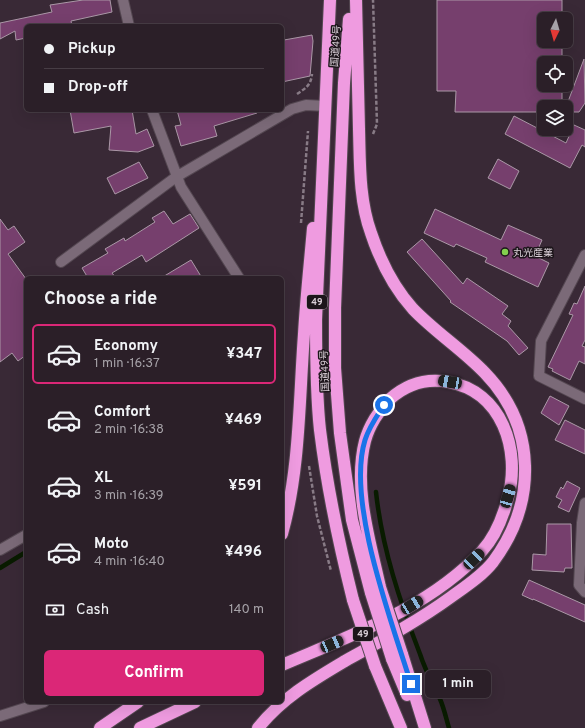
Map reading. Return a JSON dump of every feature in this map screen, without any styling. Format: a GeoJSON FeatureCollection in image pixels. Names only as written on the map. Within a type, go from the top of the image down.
{"type":"FeatureCollection","features":[{"type":"Feature","properties":{"kind":"highway","name":"国道49号"},"geometry":{"type":"LineString","coordinates":[[330,0],[316,320],[316,369],[320,429],[329,490],[341,553],[353,600],[375,666],[401,728]]}},
{"type":"Feature","properties":{"kind":"highway","name":"国道49号"},"geometry":{"type":"LineString","coordinates":[[350,0],[344,83],[335,308],[335,368],[340,433],[352,520],[376,590]]}},
{"type":"Feature","properties":{"kind":"highway"},"geometry":{"type":"LineString","coordinates":[[284,702],[302,686],[434,610],[467,586],[492,563],[508,538],[520,512],[526,480],[524,442],[511,408],[486,374],[412,308],[387,271],[370,231],[361,182],[356,0]]}},
{"type":"Feature","properties":{"kind":"highway"},"geometry":{"type":"LineString","coordinates":[[284,527],[290,507],[296,466],[304,333],[325,106]]}},
{"type":"Feature","properties":{"kind":"highway"},"geometry":{"type":"LineString","coordinates":[[284,664],[402,611],[433,593],[449,582],[483,550],[498,529],[511,486],[512,460],[509,439],[500,418],[491,404],[476,392],[459,383],[424,381],[410,385],[384,405],[372,424],[365,441],[362,495],[376,590],[397,657],[422,728]]}},
{"type":"Feature","properties":{"kind":"highway"},"geometry":{"type":"LineString","coordinates":[[397,657],[425,728]]}},
{"type":"Feature","properties":{"kind":"highway"},"geometry":{"type":"LineString","coordinates":[[100,728],[135,704]]}},
{"type":"Feature","properties":{"kind":"highway"},"geometry":{"type":"LineString","coordinates":[[140,728],[190,704]]}},
{"type":"Feature","properties":{"kind":"highway"},"geometry":{"type":"LineString","coordinates":[[258,728],[266,718],[282,704]]}},
{"type":"Feature","properties":{"kind":"street"},"geometry":{"type":"LineString","coordinates":[[123,0],[129,24]]}},
{"type":"Feature","properties":{"kind":"street"},"geometry":{"type":"LineString","coordinates":[[61,262],[176,177],[292,109],[306,105],[325,106]]}},
{"type":"Feature","properties":{"kind":"street"},"geometry":{"type":"LineString","coordinates":[[153,112],[176,177],[237,276]]}},
{"type":"Feature","properties":{"kind":"street"},"geometry":{"type":"LineString","coordinates":[[585,255],[541,341],[539,376],[585,399]]}},
{"type":"Feature","properties":{"kind":"street"},"geometry":{"type":"LineString","coordinates":[[585,503],[582,523],[579,585],[585,592]]}},
{"type":"Feature","properties":{"kind":"street"},"geometry":{"type":"LineString","coordinates":[[0,550],[24,536]]}},
{"type":"Feature","properties":{"kind":"street"},"geometry":{"type":"LineString","coordinates":[[0,716],[38,704]]}},
{"type":"Feature","properties":{"kind":"path"},"geometry":{"type":"LineString","coordinates":[[372,135],[377,124],[373,0]]}},
{"type":"Feature","properties":{"kind":"path"},"geometry":{"type":"LineString","coordinates":[[294,96],[311,83],[313,69]]}},
{"type":"Feature","properties":{"kind":"path"},"geometry":{"type":"LineString","coordinates":[[308,462],[316,510],[333,578]]}},
{"type":"Feature","properties":{"kind":"building"},"geometry":{"type":"Polygon","coordinates":[[[83,0],[110,0],[112,12],[71,21],[72,24],[24,24],[24,38],[16,40],[15,31],[0,39],[0,23],[52,12],[50,5],[83,0]]]}},
{"type":"Feature","properties":{"kind":"building"},"geometry":{"type":"Polygon","coordinates":[[[437,0],[562,0],[562,12],[537,12],[537,48],[562,48],[562,56],[537,56],[537,92],[562,92],[562,100],[537,100],[537,112],[455,112],[456,91],[437,91],[437,0]]]}},
{"type":"Feature","properties":{"kind":"building"},"geometry":{"type":"Polygon","coordinates":[[[312,35],[313,41],[310,76],[284,82],[284,40],[312,35]]]}},
{"type":"Feature","properties":{"kind":"building"},"geometry":{"type":"Polygon","coordinates":[[[584,59],[585,103],[579,112],[573,112],[573,100],[569,100],[572,92],[573,92],[584,59]]]}},
{"type":"Feature","properties":{"kind":"building"},"geometry":{"type":"Polygon","coordinates":[[[70,112],[132,112],[136,134],[147,129],[154,146],[138,152],[109,150],[111,126],[74,133],[70,112]]]}},
{"type":"Feature","properties":{"kind":"building"},"geometry":{"type":"Polygon","coordinates":[[[178,112],[257,113],[214,126],[217,136],[181,146],[175,126],[181,125],[178,112]]]}},
{"type":"Feature","properties":{"kind":"building"},"geometry":{"type":"Polygon","coordinates":[[[514,116],[537,128],[537,136],[553,136],[566,143],[569,136],[573,136],[574,125],[585,130],[585,147],[582,145],[570,168],[505,134],[514,116]]]}},
{"type":"Feature","properties":{"kind":"building"},"geometry":{"type":"Polygon","coordinates":[[[498,159],[519,171],[510,189],[488,178],[498,159]]]}},
{"type":"Feature","properties":{"kind":"building"},"geometry":{"type":"Polygon","coordinates":[[[139,162],[148,178],[115,194],[107,178],[139,162]]]}},
{"type":"Feature","properties":{"kind":"building","name":"丸光産業"},"geometry":{"type":"Polygon","coordinates":[[[435,209],[501,240],[508,225],[542,240],[535,256],[549,263],[538,287],[485,262],[487,258],[456,244],[454,247],[424,233],[435,209]]]}},
{"type":"Feature","properties":{"kind":"building"},"geometry":{"type":"Polygon","coordinates":[[[164,211],[173,224],[190,214],[199,228],[146,262],[142,255],[112,273],[114,276],[87,276],[82,268],[108,253],[105,249],[124,238],[125,241],[155,222],[152,218],[164,211]]]}},
{"type":"Feature","properties":{"kind":"building"},"geometry":{"type":"Polygon","coordinates":[[[0,219],[8,230],[14,226],[25,242],[8,254],[24,276],[24,356],[18,361],[12,353],[0,362],[0,219]]]}},
{"type":"Feature","properties":{"kind":"building"},"geometry":{"type":"Polygon","coordinates":[[[422,239],[463,284],[467,278],[508,306],[502,314],[511,321],[508,326],[528,348],[519,355],[507,341],[450,302],[451,301],[407,252],[422,239]]]}},
{"type":"Feature","properties":{"kind":"building"},"geometry":{"type":"Polygon","coordinates":[[[191,260],[201,276],[164,276],[191,260]]]}},
{"type":"Feature","properties":{"kind":"building"},"geometry":{"type":"Polygon","coordinates":[[[585,286],[585,340],[582,346],[585,347],[585,364],[579,361],[570,380],[552,371],[553,369],[548,367],[573,315],[569,314],[574,303],[577,304],[585,286]]]}},
{"type":"Feature","properties":{"kind":"building"},"geometry":{"type":"Polygon","coordinates":[[[550,396],[569,406],[559,425],[541,413],[550,396]]]}},
{"type":"Feature","properties":{"kind":"building"},"geometry":{"type":"Polygon","coordinates":[[[565,420],[585,430],[585,454],[555,440],[565,420]]]}},
{"type":"Feature","properties":{"kind":"building"},"geometry":{"type":"Polygon","coordinates":[[[567,481],[580,488],[569,512],[558,507],[562,500],[556,497],[561,487],[563,489],[567,481]]]}},
{"type":"Feature","properties":{"kind":"building"},"geometry":{"type":"Polygon","coordinates":[[[547,524],[571,524],[572,568],[565,568],[564,572],[532,570],[533,554],[546,555],[547,524]]]}},
{"type":"Feature","properties":{"kind":"building"},"geometry":{"type":"Polygon","coordinates":[[[529,580],[585,605],[585,622],[522,595],[529,580]]]}},
{"type":"Feature","properties":{"kind":"waterway"},"geometry":{"type":"LineString","coordinates":[[376,492],[387,554],[399,595],[424,666],[441,702],[449,728]]}},
{"type":"Feature","properties":{"kind":"waterway"},"geometry":{"type":"LineString","coordinates":[[0,568],[24,553]]}},
{"type":"Feature","properties":{"kind":"place","name":"丸光産業"},"geometry":{"type":"Point","coordinates":[505,252]}},
{"type":"Feature","properties":{"kind":"route"},"geometry":{"type":"LineString","coordinates":[[384,405],[372,424],[365,441],[362,495],[380,587],[411,684]]}}]}
